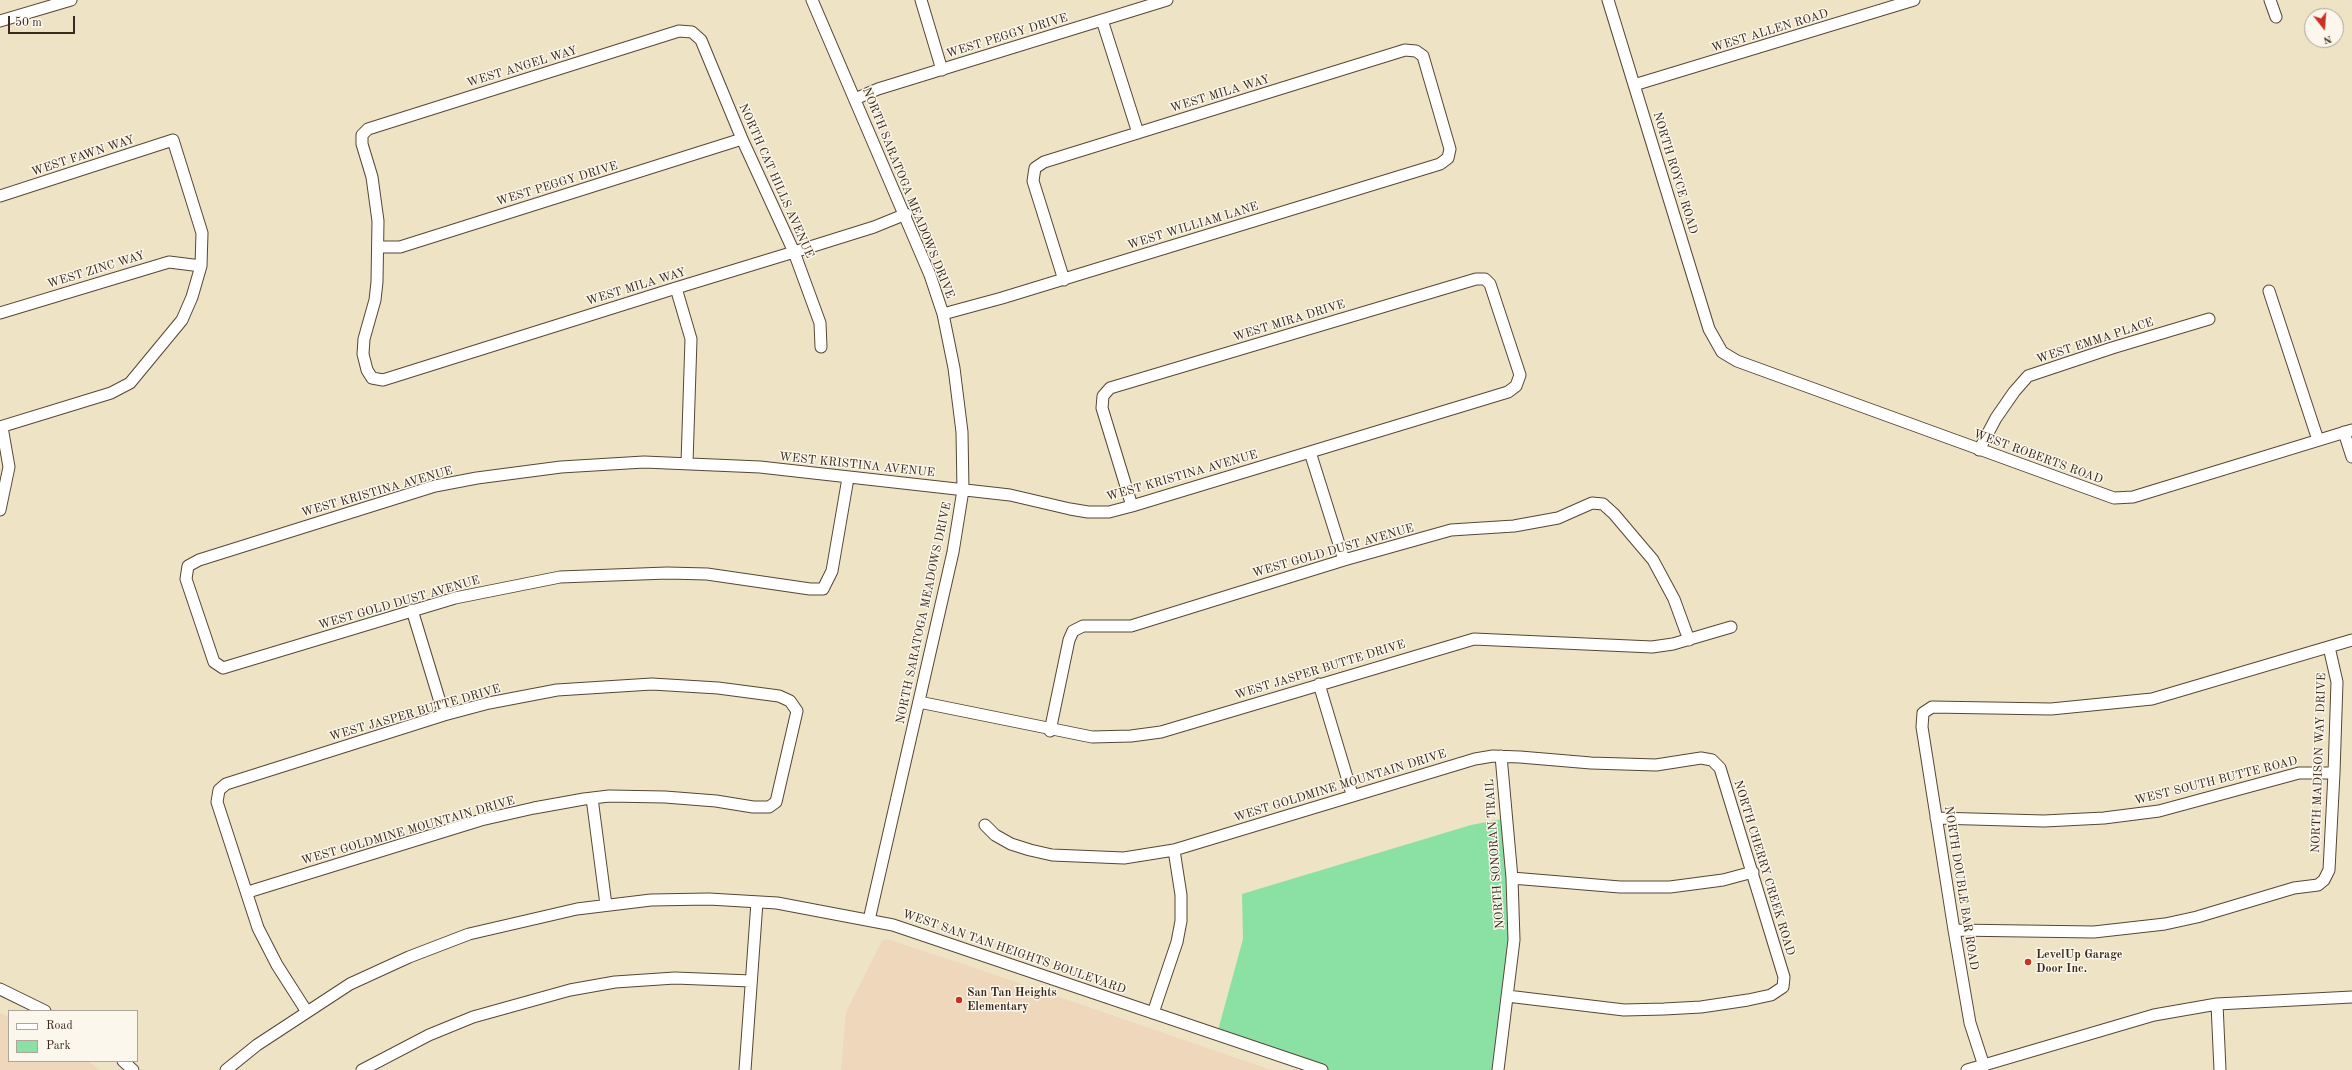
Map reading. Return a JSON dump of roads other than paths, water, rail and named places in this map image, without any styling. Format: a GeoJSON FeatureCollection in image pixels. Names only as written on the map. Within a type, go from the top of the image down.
{"type":"FeatureCollection","features":[{"type":"Feature","properties":{"kind":"street"},"geometry":{"type":"LineString","coordinates":[[0,21],[71,0]]}},
{"type":"Feature","properties":{"kind":"street","name":"NORTH SARATOGA MEADOWS DRIVE"},"geometry":{"type":"LineString","coordinates":[[812,0],[906,214],[930,274],[943,314],[959,397],[963,490],[953,552],[869,920]]}},
{"type":"Feature","properties":{"kind":"street"},"geometry":{"type":"LineString","coordinates":[[921,0],[942,70]]}},
{"type":"Feature","properties":{"kind":"street","name":"WEST PEGGY DRIVE"},"geometry":{"type":"LineString","coordinates":[[855,99],[878,89],[1167,0]]}},
{"type":"Feature","properties":{"kind":"street","name":"NORTH ROYCE ROAD"},"geometry":{"type":"LineString","coordinates":[[1608,0],[1709,329],[1722,352]]}},
{"type":"Feature","properties":{"kind":"street","name":"WEST ALLEN ROAD"},"geometry":{"type":"LineString","coordinates":[[1634,85],[1914,0]]}},
{"type":"Feature","properties":{"kind":"street"},"geometry":{"type":"LineString","coordinates":[[2270,0],[2276,17]]}},
{"type":"Feature","properties":{"kind":"street"},"geometry":{"type":"LineString","coordinates":[[1102,20],[1138,133]]}},
{"type":"Feature","properties":{"kind":"street","name":"WEST ANGEL WAY"},"geometry":{"type":"LineString","coordinates":[[379,247],[376,200],[372,177],[362,144],[362,134],[368,129],[680,31],[692,32]]}},
{"type":"Feature","properties":{"kind":"street","name":"NORTH CAT HILLS AVENUE"},"geometry":{"type":"LineString","coordinates":[[692,32],[701,40],[742,139],[794,252],[820,323],[821,347]]}},
{"type":"Feature","properties":{"kind":"street","name":"WEST MILA WAY"},"geometry":{"type":"LineString","coordinates":[[1064,280],[1033,181],[1035,168],[1044,162],[1405,50],[1416,51],[1423,56],[1450,148],[1448,158]]}},
{"type":"Feature","properties":{"kind":"street","name":"WEST PEGGY DRIVE"},"geometry":{"type":"LineString","coordinates":[[379,247],[400,247],[742,139]]}},
{"type":"Feature","properties":{"kind":"street","name":"WEST FAWN WAY"},"geometry":{"type":"LineString","coordinates":[[0,196],[173,140],[202,233],[201,266]]}},
{"type":"Feature","properties":{"kind":"street","name":"WEST WILLIAM LANE"},"geometry":{"type":"LineString","coordinates":[[943,314],[1064,280],[1440,164],[1448,158]]}},
{"type":"Feature","properties":{"kind":"street","name":"WEST MILA WAY"},"geometry":{"type":"LineString","coordinates":[[379,247],[375,300],[364,339],[363,354],[367,370],[372,378],[383,380],[794,252],[906,214]]}},
{"type":"Feature","properties":{"kind":"street","name":"WEST ZINC WAY"},"geometry":{"type":"LineString","coordinates":[[0,313],[169,262],[201,266]]}},
{"type":"Feature","properties":{"kind":"street"},"geometry":{"type":"LineString","coordinates":[[0,510],[9,467],[1,427],[110,393],[130,383],[182,320],[192,297],[201,266]]}},
{"type":"Feature","properties":{"kind":"street","name":"WEST MIRA DRIVE"},"geometry":{"type":"LineString","coordinates":[[1132,506],[1102,408],[1103,396],[1110,388],[1468,281],[1485,279],[1490,284],[1520,375],[1516,386]]}},
{"type":"Feature","properties":{"kind":"street"},"geometry":{"type":"LineString","coordinates":[[676,288],[691,339],[687,463]]}},
{"type":"Feature","properties":{"kind":"street"},"geometry":{"type":"LineString","coordinates":[[2269,291],[2318,440]]}},
{"type":"Feature","properties":{"kind":"street","name":"WEST EMMA PLACE"},"geometry":{"type":"LineString","coordinates":[[1979,450],[1996,418],[2014,392],[2028,376],[2112,348],[2209,319]]}},
{"type":"Feature","properties":{"kind":"street","name":"WEST ROBERTS ROAD"},"geometry":{"type":"LineString","coordinates":[[1722,352],[1737,361],[2114,498],[2133,497],[2348,431]]}},
{"type":"Feature","properties":{"kind":"street","name":"WEST KRISTINA AVENUE"},"geometry":{"type":"LineString","coordinates":[[223,668],[214,662],[186,579],[188,566],[199,560],[435,486],[477,478],[561,467],[644,462],[687,463],[760,467],[1010,495],[1088,512],[1109,512],[1508,392],[1516,386]]}},
{"type":"Feature","properties":{"kind":"street"},"geometry":{"type":"LineString","coordinates":[[2348,431],[2352,457]]}},
{"type":"Feature","properties":{"kind":"street"},"geometry":{"type":"LineString","coordinates":[[1310,452],[1344,560]]}},
{"type":"Feature","properties":{"kind":"street","name":"WEST GOLD DUST AVENUE"},"geometry":{"type":"LineString","coordinates":[[223,668],[412,610],[492,589],[560,578],[667,573],[707,574],[810,589],[823,588],[832,570],[848,478]]}},
{"type":"Feature","properties":{"kind":"street","name":"WEST GOLD DUST AVENUE"},"geometry":{"type":"LineString","coordinates":[[1050,731],[1069,640],[1073,631],[1083,626],[1131,626],[1344,560],[1451,530],[1514,526],[1558,518],[1592,503],[1603,504],[1614,514],[1653,560],[1674,599],[1689,640]]}},
{"type":"Feature","properties":{"kind":"street"},"geometry":{"type":"LineString","coordinates":[[412,610],[444,715]]}},
{"type":"Feature","properties":{"kind":"street","name":"WEST JASPER BUTTE DRIVE"},"geometry":{"type":"LineString","coordinates":[[919,702],[1050,731],[1092,737],[1131,736],[1161,732],[1474,639],[1644,647],[1673,644],[1731,627]]}},
{"type":"Feature","properties":{"kind":"street"},"geometry":{"type":"LineString","coordinates":[[2329,647],[2352,640]]}},
{"type":"Feature","properties":{"kind":"street","name":"NORTH DOUBLE BAR ROAD"},"geometry":{"type":"LineString","coordinates":[[1984,1066],[1970,1023],[1922,727],[1923,713],[1932,707],[2051,709],[2152,699],[2329,647]]}},
{"type":"Feature","properties":{"kind":"street","name":"NORTH MADISON WAY DRIVE"},"geometry":{"type":"LineString","coordinates":[[1954,930],[2094,932],[2165,924],[2196,917],[2294,888],[2318,885],[2324,880],[2329,870],[2334,773],[2337,682],[2329,647]]}},
{"type":"Feature","properties":{"kind":"street","name":"WEST JASPER BUTTE DRIVE"},"geometry":{"type":"LineString","coordinates":[[248,892],[217,802],[219,790],[226,784],[444,715],[528,695],[557,690],[652,684],[718,688],[779,696],[790,701],[797,711],[776,802],[769,807]]}},
{"type":"Feature","properties":{"kind":"street"},"geometry":{"type":"LineString","coordinates":[[1319,684],[1352,794]]}},
{"type":"Feature","properties":{"kind":"street","name":"WEST GOLDMINE MOUNTAIN DRIVE"},"geometry":{"type":"LineString","coordinates":[[985,825],[995,835],[1011,844],[1052,855],[1124,858],[1174,850],[1352,794],[1475,758],[1502,756],[1623,765],[1656,765],[1701,758],[1712,760]]}},
{"type":"Feature","properties":{"kind":"street","name":"NORTH SONORAN TRAIL"},"geometry":{"type":"LineString","coordinates":[[1498,1070],[1514,940],[1512,878],[1502,756]]}},
{"type":"Feature","properties":{"kind":"street","name":"NORTH CHERRY CREEK ROAD"},"geometry":{"type":"LineString","coordinates":[[1507,996],[1616,1009],[1664,1009],[1701,1007],[1748,1000],[1771,995],[1783,988],[1784,977],[1753,872],[1720,768],[1712,760]]}},
{"type":"Feature","properties":{"kind":"street","name":"WEST SOUTH BUTTE ROAD"},"geometry":{"type":"LineString","coordinates":[[1936,818],[2044,821],[2131,815],[2166,809],[2299,773],[2334,773]]}},
{"type":"Feature","properties":{"kind":"street","name":"WEST GOLDMINE MOUNTAIN DRIVE"},"geometry":{"type":"LineString","coordinates":[[248,892],[481,820],[534,808],[592,798],[665,797],[709,800],[753,807],[769,807]]}},
{"type":"Feature","properties":{"kind":"street"},"geometry":{"type":"LineString","coordinates":[[592,798],[606,906]]}},
{"type":"Feature","properties":{"kind":"street"},"geometry":{"type":"LineString","coordinates":[[1153,1013],[1177,942],[1181,921],[1181,894],[1174,850]]}},
{"type":"Feature","properties":{"kind":"street"},"geometry":{"type":"LineString","coordinates":[[1512,878],[1620,887],[1670,887],[1708,882],[1753,872]]}},
{"type":"Feature","properties":{"kind":"street"},"geometry":{"type":"LineString","coordinates":[[248,892],[258,928],[266,947],[307,1012]]}},
{"type":"Feature","properties":{"kind":"street","name":"WEST SAN TAN HEIGHTS BOULEVARD"},"geometry":{"type":"LineString","coordinates":[[226,1070],[257,1044],[350,984],[409,957],[468,934],[522,920],[606,906],[658,900],[709,899],[757,902],[824,910],[941,939],[1322,1070]]}},
{"type":"Feature","properties":{"kind":"street"},"geometry":{"type":"LineString","coordinates":[[745,1070],[757,902]]}},
{"type":"Feature","properties":{"kind":"street"},"geometry":{"type":"LineString","coordinates":[[362,1070],[429,1035],[473,1017],[570,990],[615,982],[675,978],[751,981]]}},
{"type":"Feature","properties":{"kind":"street"},"geometry":{"type":"LineString","coordinates":[[0,989],[43,1010]]}},
{"type":"Feature","properties":{"kind":"street"},"geometry":{"type":"LineString","coordinates":[[1967,1070],[2154,1015],[2217,1004],[2352,997]]}},
{"type":"Feature","properties":{"kind":"street"},"geometry":{"type":"LineString","coordinates":[[2217,1004],[2220,1070]]}},
{"type":"Feature","properties":{"kind":"street"},"geometry":{"type":"LineString","coordinates":[[124,1062],[133,1070]]}},
{"type":"Feature","properties":{"kind":"place","name":"LevelUp Garage Door Inc."},"geometry":{"type":"Point","coordinates":[2028,962]}},
{"type":"Feature","properties":{"kind":"place","name":"San Tan Heights Elementary"},"geometry":{"type":"Point","coordinates":[959,1000]}}]}
